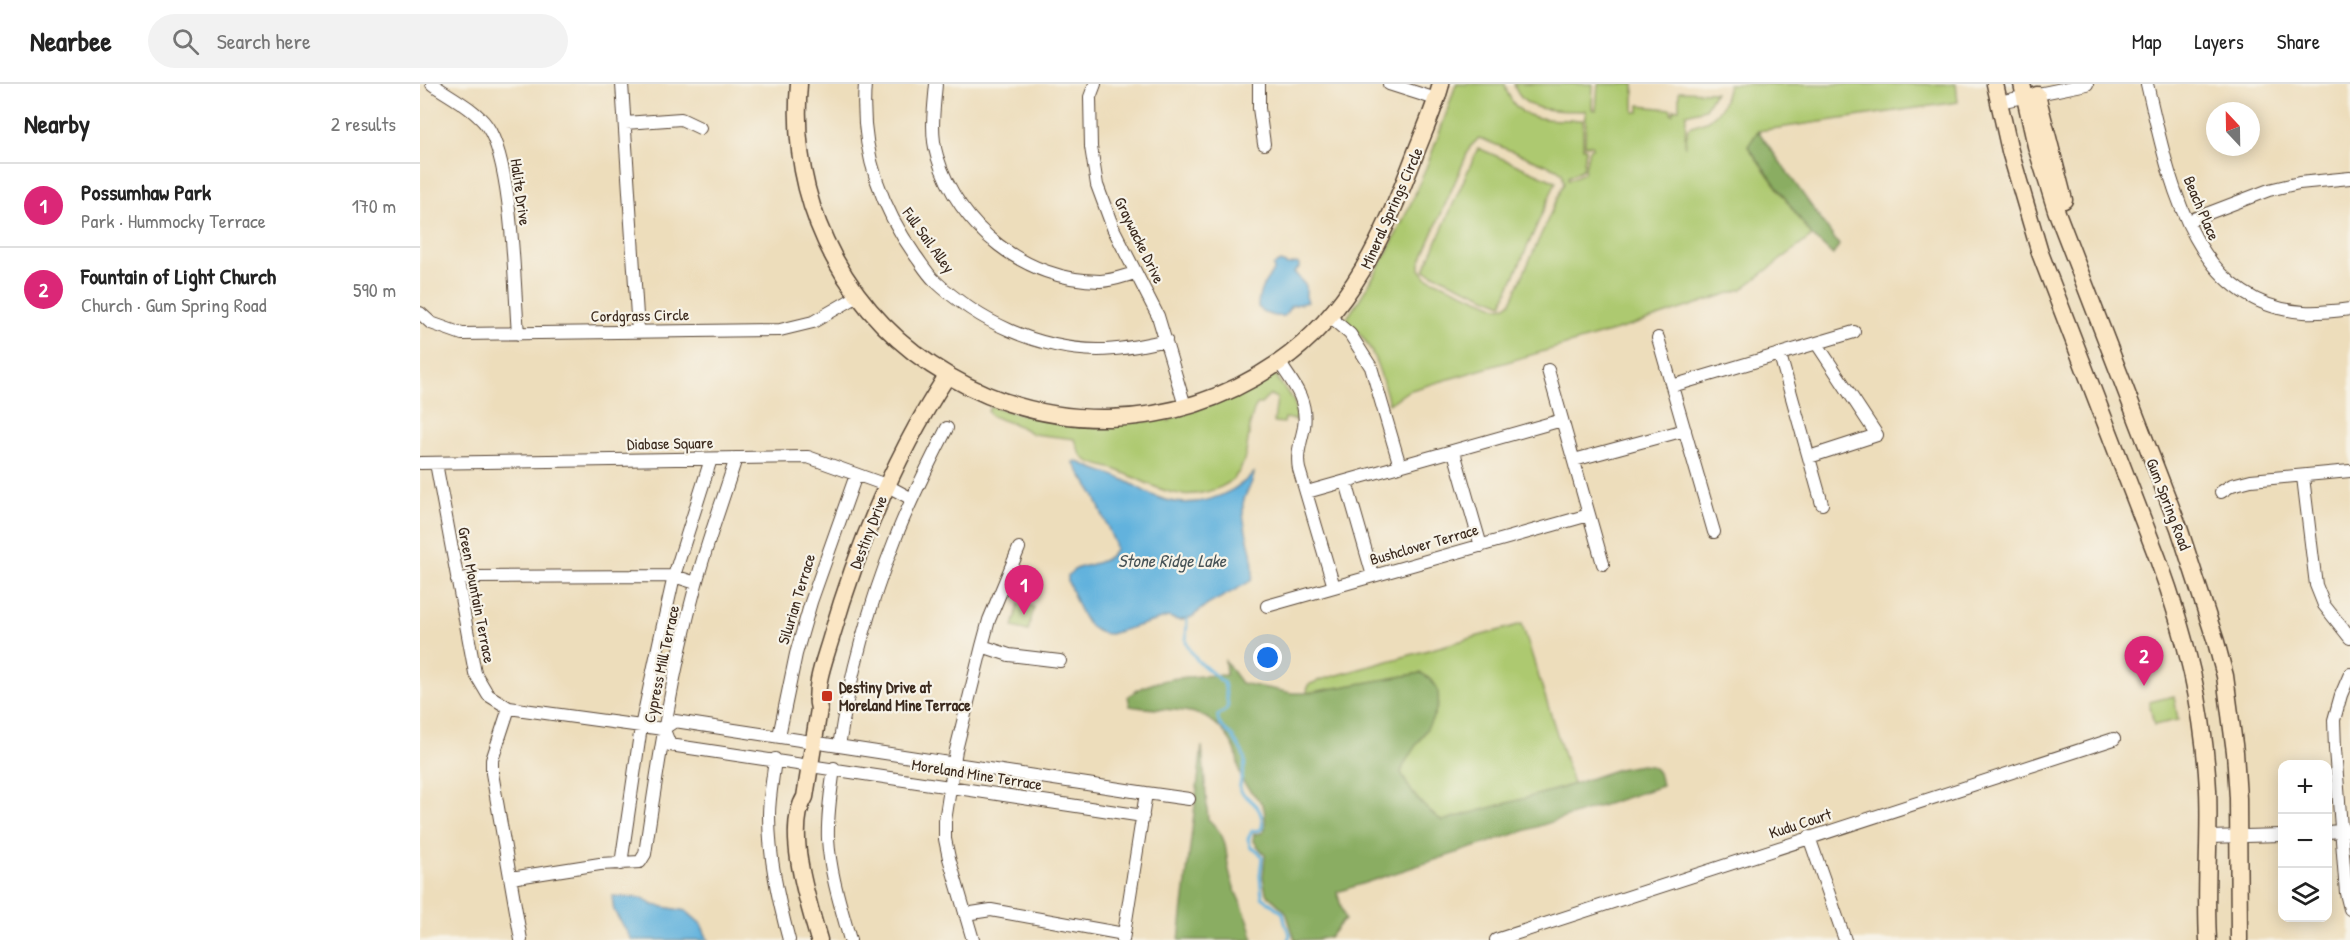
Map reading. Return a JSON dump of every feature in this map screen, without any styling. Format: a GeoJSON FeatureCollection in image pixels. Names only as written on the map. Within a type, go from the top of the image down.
{"type":"FeatureCollection","features":[{"type":"Feature","properties":{"kind":"main road","name":"Mineral Springs Circle"},"geometry":{"type":"LineString","coordinates":[[799,84],[797,127],[802,168],[811,204],[832,253],[858,296],[896,337],[947,376],[978,392],[1018,406],[1066,416],[1113,417],[1147,414],[1185,406],[1242,384],[1279,362],[1330,317],[1353,287],[1372,255],[1407,177],[1439,92]]}},
{"type":"Feature","properties":{"kind":"main road","name":"Gum Spring Road"},"geometry":{"type":"LineString","coordinates":[[1995,84],[2013,161],[2040,253],[2142,514],[2172,596],[2186,644],[2202,721],[2208,790],[2208,940]]}},
{"type":"Feature","properties":{"kind":"main road","name":"Gum Spring Road"},"geometry":{"type":"LineString","coordinates":[[2028,92],[2036,147],[2056,210],[2179,528],[2216,642],[2224,676],[2235,753],[2239,940]]}},
{"type":"Feature","properties":{"kind":"main road","name":"Destiny Drive"},"geometry":{"type":"LineString","coordinates":[[819,940],[801,869],[798,833],[800,806],[795,796],[809,742],[809,708],[816,699],[836,620],[866,531],[917,424],[947,376]]}},
{"type":"Feature","properties":{"kind":"street","name":"Halite Drive"},"geometry":{"type":"LineString","coordinates":[[432,84],[486,124],[498,146],[507,195],[518,334]]}},
{"type":"Feature","properties":{"kind":"street"},"geometry":{"type":"LineString","coordinates":[[622,84],[638,331]]}},
{"type":"Feature","properties":{"kind":"street","name":"Full Sail Alley"},"geometry":{"type":"LineString","coordinates":[[865,84],[863,111],[868,153],[877,182],[894,220],[933,279],[965,306],[998,326],[1033,339],[1099,350],[1166,340]]}},
{"type":"Feature","properties":{"kind":"street"},"geometry":{"type":"LineString","coordinates":[[936,84],[933,117],[937,155],[948,186],[963,208],[1002,249],[1028,265],[1077,279],[1101,281],[1135,273]]}},
{"type":"Feature","properties":{"kind":"street","name":"Graywacke Drive"},"geometry":{"type":"LineString","coordinates":[[1095,84],[1090,97],[1097,185],[1113,228],[1158,316],[1185,406]]}},
{"type":"Feature","properties":{"kind":"street"},"geometry":{"type":"LineString","coordinates":[[1259,84],[1259,108],[1264,144]]}},
{"type":"Feature","properties":{"kind":"street"},"geometry":{"type":"LineString","coordinates":[[1389,84],[1439,92]]}},
{"type":"Feature","properties":{"kind":"street"},"geometry":{"type":"LineString","coordinates":[[1998,102],[2028,92],[2087,84]]}},
{"type":"Feature","properties":{"kind":"street","name":"Beach Place"},"geometry":{"type":"LineString","coordinates":[[2147,84],[2164,158],[2196,242],[2209,261],[2226,279],[2251,296],[2276,307],[2304,312],[2350,309]]}},
{"type":"Feature","properties":{"kind":"street"},"geometry":{"type":"LineString","coordinates":[[625,123],[681,119],[699,128]]}},
{"type":"Feature","properties":{"kind":"street"},"geometry":{"type":"LineString","coordinates":[[2188,221],[2269,189],[2299,183],[2350,178]]}},
{"type":"Feature","properties":{"kind":"street","name":"Cordgrass Circle"},"geometry":{"type":"LineString","coordinates":[[420,313],[431,323],[462,334],[780,330],[813,322],[858,296]]}},
{"type":"Feature","properties":{"kind":"street"},"geometry":{"type":"LineString","coordinates":[[1330,317],[1350,334],[1371,368],[1400,466]]}},
{"type":"Feature","properties":{"kind":"street"},"geometry":{"type":"LineString","coordinates":[[1672,386],[1854,332]]}},
{"type":"Feature","properties":{"kind":"street"},"geometry":{"type":"LineString","coordinates":[[1658,338],[1714,532]]}},
{"type":"Feature","properties":{"kind":"street"},"geometry":{"type":"LineString","coordinates":[[1809,457],[1877,435],[1817,344]]}},
{"type":"Feature","properties":{"kind":"street"},"geometry":{"type":"LineString","coordinates":[[1780,355],[1822,504]]}},
{"type":"Feature","properties":{"kind":"street"},"geometry":{"type":"LineString","coordinates":[[1279,362],[1300,394],[1304,406],[1304,425],[1297,456],[1301,478],[1334,587]]}},
{"type":"Feature","properties":{"kind":"street"},"geometry":{"type":"LineString","coordinates":[[1548,370],[1603,564]]}},
{"type":"Feature","properties":{"kind":"street"},"geometry":{"type":"LineString","coordinates":[[1307,492],[1562,420]]}},
{"type":"Feature","properties":{"kind":"street"},"geometry":{"type":"LineString","coordinates":[[839,746],[855,658],[881,576],[912,499],[947,429]]}},
{"type":"Feature","properties":{"kind":"street"},"geometry":{"type":"LineString","coordinates":[[1574,460],[1685,430]]}},
{"type":"Feature","properties":{"kind":"street"},"geometry":{"type":"LineString","coordinates":[[1454,452],[1481,546]]}},
{"type":"Feature","properties":{"kind":"street","name":"Diabase Square"},"geometry":{"type":"LineString","coordinates":[[420,463],[808,457],[886,485],[912,499]]}},
{"type":"Feature","properties":{"kind":"street","name":"Cypress Mill Terrace"},"geometry":{"type":"LineString","coordinates":[[511,878],[600,864],[640,862],[645,854],[663,729],[696,582],[736,458]]}},
{"type":"Feature","properties":{"kind":"street","name":"Cypress Mill Terrace"},"geometry":{"type":"LineString","coordinates":[[621,864],[641,727],[674,576],[711,459]]}},
{"type":"Feature","properties":{"kind":"street","name":"Green Mountain Terrace"},"geometry":{"type":"LineString","coordinates":[[435,463],[475,673],[488,695],[509,708],[663,729],[675,720],[809,742]]}},
{"type":"Feature","properties":{"kind":"street"},"geometry":{"type":"LineString","coordinates":[[2221,492],[2232,485],[2251,480],[2350,471]]}},
{"type":"Feature","properties":{"kind":"street","name":"Silurian Terrace"},"geometry":{"type":"LineString","coordinates":[[779,736],[796,654],[810,602],[856,475]]}},
{"type":"Feature","properties":{"kind":"street"},"geometry":{"type":"LineString","coordinates":[[2303,477],[2316,585],[2334,621],[2350,638]]}},
{"type":"Feature","properties":{"kind":"street"},"geometry":{"type":"LineString","coordinates":[[1346,482],[1373,576]]}},
{"type":"Feature","properties":{"kind":"street","name":"Bushclover Terrace"},"geometry":{"type":"LineString","coordinates":[[1268,606],[1589,514]]}},
{"type":"Feature","properties":{"kind":"street"},"geometry":{"type":"LineString","coordinates":[[973,940],[945,839],[950,786],[989,620],[1019,548]]}},
{"type":"Feature","properties":{"kind":"street"},"geometry":{"type":"LineString","coordinates":[[457,580],[484,577],[674,576],[696,582]]}},
{"type":"Feature","properties":{"kind":"street"},"geometry":{"type":"LineString","coordinates":[[982,646],[1009,655],[1060,661]]}},
{"type":"Feature","properties":{"kind":"street"},"geometry":{"type":"LineString","coordinates":[[2350,674],[2334,720],[2346,831],[2346,893],[2350,909]]}},
{"type":"Feature","properties":{"kind":"street"},"geometry":{"type":"LineString","coordinates":[[509,708],[495,750],[492,774],[521,940]]}},
{"type":"Feature","properties":{"kind":"street"},"geometry":{"type":"LineString","coordinates":[[663,729],[670,745],[805,764]]}},
{"type":"Feature","properties":{"kind":"street","name":"Kudu Court"},"geometry":{"type":"LineString","coordinates":[[1496,940],[2114,739]]}},
{"type":"Feature","properties":{"kind":"street","name":"Moreland Mine Terrace"},"geometry":{"type":"LineString","coordinates":[[809,742],[1189,799]]}},
{"type":"Feature","properties":{"kind":"street"},"geometry":{"type":"LineString","coordinates":[[774,759],[769,810],[771,850],[776,890],[789,940]]}},
{"type":"Feature","properties":{"kind":"street","name":"Moreland Mine Terrace"},"geometry":{"type":"LineString","coordinates":[[805,764],[1143,816]]}},
{"type":"Feature","properties":{"kind":"street"},"geometry":{"type":"LineString","coordinates":[[834,768],[828,816],[828,846],[834,880],[850,940]]}},
{"type":"Feature","properties":{"kind":"street"},"geometry":{"type":"LineString","coordinates":[[965,914],[992,910],[1124,937],[1146,793]]}},
{"type":"Feature","properties":{"kind":"street"},"geometry":{"type":"LineString","coordinates":[[2208,837],[2278,835]]}},
{"type":"Feature","properties":{"kind":"street"},"geometry":{"type":"LineString","coordinates":[[1809,837],[1845,940]]}},
{"type":"Feature","properties":{"kind":"green space"},"geometry":{"type":"Polygon","coordinates":[[[1456,84],[1505,84],[1516,107],[1525,113],[1546,119],[1583,120],[1583,148],[1586,148],[1583,169],[1568,177],[1568,180],[1584,173],[1589,149],[1592,148],[1592,145],[1585,145],[1586,109],[1585,111],[1553,110],[1533,106],[1518,94],[1514,84],[1593,84],[1592,109],[1596,110],[1598,84],[1634,84],[1634,112],[1639,112],[1639,105],[1671,109],[1673,114],[1674,109],[1679,109],[1679,91],[1715,92],[1705,109],[1686,114],[1685,147],[1688,128],[1716,114],[1724,101],[1728,84],[1956,84],[1958,102],[1758,131],[1748,147],[1812,236],[1742,289],[1627,327],[1408,391],[1389,404],[1379,369],[1369,347],[1354,328],[1345,321],[1380,266],[1410,207],[1435,146],[1456,84]],[[1479,138],[1470,147],[1420,263],[1420,269],[1426,277],[1497,307],[1506,306],[1511,302],[1564,183],[1562,173],[1479,138]]]}},
{"type":"Feature","properties":{"kind":"green space"},"geometry":{"type":"Polygon","coordinates":[[[1758,131],[1839,245],[1833,255],[1812,236],[1748,146],[1758,131]]]}},
{"type":"Feature","properties":{"kind":"green space"},"geometry":{"type":"Polygon","coordinates":[[[1478,148],[1556,182],[1502,304],[1424,270],[1478,148]]]}},
{"type":"Feature","properties":{"kind":"green space"},"geometry":{"type":"Polygon","coordinates":[[[1274,375],[1278,376],[1278,380],[1294,401],[1297,420],[1285,418],[1284,423],[1274,422],[1277,398],[1270,395],[1261,404],[1257,404],[1240,470],[1225,485],[1193,494],[1161,489],[1115,469],[1092,463],[1081,455],[1075,439],[1033,434],[1019,426],[991,416],[988,411],[991,406],[1034,418],[1076,423],[1119,424],[1164,419],[1170,421],[1172,418],[1224,400],[1274,375]]]}},
{"type":"Feature","properties":{"kind":"green space"},"geometry":{"type":"Polygon","coordinates":[[[1019,603],[1034,607],[1028,631],[1013,627],[1019,603]]]}},
{"type":"Feature","properties":{"kind":"green space"},"geometry":{"type":"Polygon","coordinates":[[[1522,624],[1573,784],[1562,788],[1442,821],[1418,799],[1401,772],[1405,760],[1425,732],[1421,673],[1307,693],[1308,685],[1320,680],[1522,624]]]}},
{"type":"Feature","properties":{"kind":"green space"},"geometry":{"type":"Polygon","coordinates":[[[1225,661],[1241,683],[1292,693],[1307,693],[1421,673],[1433,683],[1438,694],[1437,707],[1432,720],[1401,772],[1418,800],[1442,821],[1562,788],[1618,769],[1641,765],[1651,766],[1656,770],[1662,786],[1337,892],[1345,920],[1329,937],[1295,940],[1286,912],[1266,893],[1263,877],[1265,855],[1253,840],[1254,834],[1262,833],[1265,829],[1265,811],[1261,802],[1242,780],[1233,745],[1212,721],[1200,715],[1130,706],[1128,696],[1150,684],[1175,678],[1226,675],[1225,661]]]}},
{"type":"Feature","properties":{"kind":"green space"},"geometry":{"type":"Polygon","coordinates":[[[2174,696],[2178,720],[2154,725],[2149,702],[2174,696]]]}},
{"type":"Feature","properties":{"kind":"green space"},"geometry":{"type":"Polygon","coordinates":[[[1202,746],[1208,819],[1224,840],[1231,878],[1249,923],[1253,940],[1179,940],[1202,746]]]}},
{"type":"Feature","properties":{"kind":"water"},"geometry":{"type":"Polygon","coordinates":[[[1280,262],[1299,265],[1294,272],[1306,286],[1308,302],[1291,306],[1284,316],[1267,314],[1258,307],[1262,288],[1274,271],[1273,266],[1280,262]]]}},
{"type":"Feature","properties":{"kind":"water","name":"Stone Ridge Lake"},"geometry":{"type":"Polygon","coordinates":[[[1077,461],[1118,477],[1153,495],[1183,503],[1209,500],[1221,495],[1244,482],[1254,473],[1243,504],[1244,523],[1252,561],[1252,580],[1186,619],[1178,620],[1168,617],[1110,634],[1093,629],[1079,608],[1068,582],[1068,575],[1079,568],[1104,560],[1115,550],[1114,542],[1094,495],[1073,462],[1077,461]]]}},
{"type":"Feature","properties":{"kind":"water"},"geometry":{"type":"Polygon","coordinates":[[[612,896],[642,898],[653,905],[686,911],[701,924],[708,940],[632,940],[614,911],[612,896]]]}},
{"type":"Feature","properties":{"kind":"waterway"},"geometry":{"type":"LineString","coordinates":[[1187,619],[1186,642],[1190,650],[1198,661],[1224,683],[1228,705],[1226,710],[1218,715],[1219,722],[1233,738],[1245,759],[1240,791],[1257,806],[1261,815],[1262,828],[1252,831],[1248,839],[1251,848],[1258,851],[1262,857],[1260,876],[1262,897],[1283,913],[1290,934],[1288,940]]}},
{"type":"Feature","properties":{"kind":"place","name":"Possumhaw Park"},"geometry":{"type":"Point","coordinates":[1024,615]}},
{"type":"Feature","properties":{"kind":"place","name":"Fountain of Light Church"},"geometry":{"type":"Point","coordinates":[2144,686]}},
{"type":"Feature","properties":{"kind":"place","name":"Destiny Drive at Moreland Mine Terrace"},"geometry":{"type":"Point","coordinates":[827,696]}}]}
